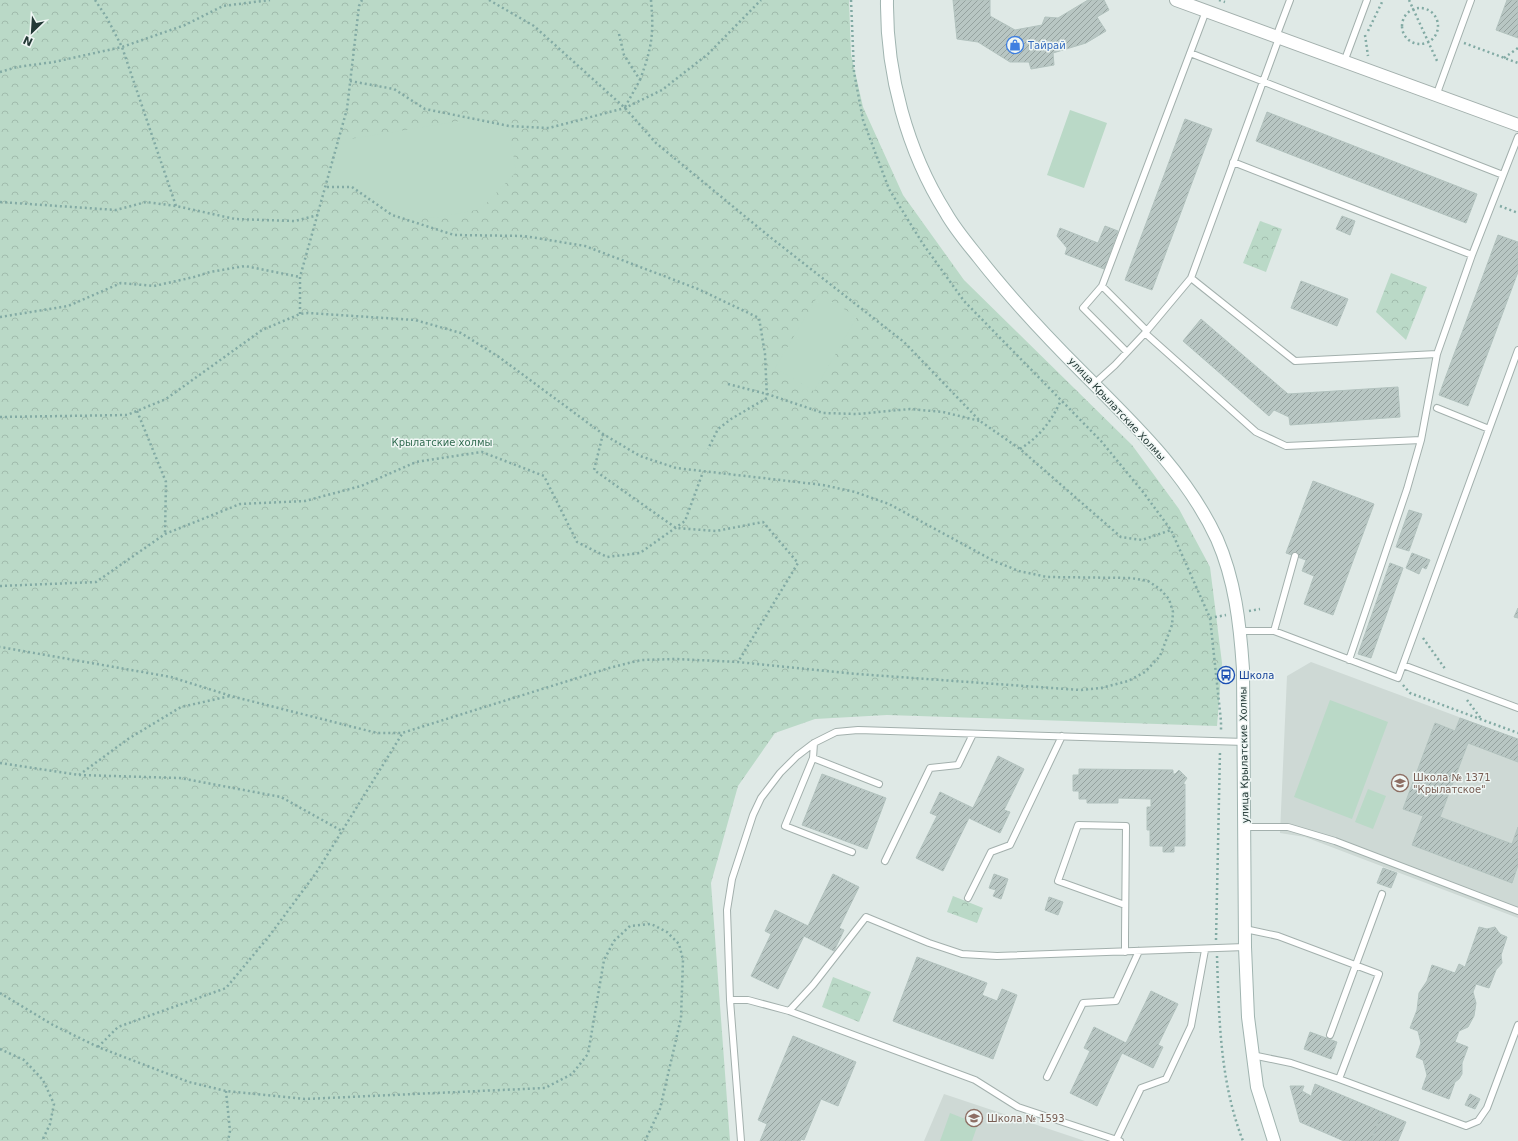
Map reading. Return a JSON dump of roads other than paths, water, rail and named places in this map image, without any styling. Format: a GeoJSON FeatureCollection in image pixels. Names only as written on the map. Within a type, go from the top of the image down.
{"type":"FeatureCollection","features":[{"type":"Feature","properties":{"kind":"street","name":"улица Крылатские Холмы"},"geometry":{"type":"LineString","coordinates":[[887,0],[889,50],[894,78],[920,165],[947,215],[998,282],[1032,321],[1156,448],[1173,469],[1217,539],[1233,585],[1240,632],[1245,742],[1245,930],[1248,1016],[1257,1087],[1274,1141]]}},
{"type":"Feature","properties":{"kind":"street"},"geometry":{"type":"LineString","coordinates":[[1176,0],[1518,125]]}},
{"type":"Feature","properties":{"kind":"lane"},"geometry":{"type":"LineString","coordinates":[[1094,384],[1146,332],[1191,278],[1263,81],[1290,0]]}},
{"type":"Feature","properties":{"kind":"lane"},"geometry":{"type":"LineString","coordinates":[[1344,62],[1367,0]]}},
{"type":"Feature","properties":{"kind":"lane"},"geometry":{"type":"LineString","coordinates":[[1436,96],[1471,0]]}},
{"type":"Feature","properties":{"kind":"lane"},"geometry":{"type":"LineString","coordinates":[[1127,352],[1083,308],[1102,286],[1206,11]]}},
{"type":"Feature","properties":{"kind":"lane"},"geometry":{"type":"LineString","coordinates":[[1190,53],[1503,175]]}},
{"type":"Feature","properties":{"kind":"lane"},"geometry":{"type":"LineString","coordinates":[[1349,660],[1407,489],[1421,440],[1437,354],[1472,255],[1518,137]]}},
{"type":"Feature","properties":{"kind":"lane"},"geometry":{"type":"LineString","coordinates":[[1233,162],[1472,255]]}},
{"type":"Feature","properties":{"kind":"lane"},"geometry":{"type":"LineString","coordinates":[[1191,278],[1295,361],[1437,354]]}},
{"type":"Feature","properties":{"kind":"lane"},"geometry":{"type":"LineString","coordinates":[[1102,286],[1146,332],[1256,432],[1286,446],[1421,440]]}},
{"type":"Feature","properties":{"kind":"lane"},"geometry":{"type":"LineString","coordinates":[[1240,632],[1274,631],[1398,678],[1518,350]]}},
{"type":"Feature","properties":{"kind":"lane"},"geometry":{"type":"LineString","coordinates":[[1436,408],[1489,429]]}},
{"type":"Feature","properties":{"kind":"lane"},"geometry":{"type":"LineString","coordinates":[[1274,631],[1295,556]]}},
{"type":"Feature","properties":{"kind":"lane"},"geometry":{"type":"LineString","coordinates":[[1403,665],[1518,708]]}},
{"type":"Feature","properties":{"kind":"lane"},"geometry":{"type":"LineString","coordinates":[[741,1141],[730,1000],[727,910],[732,879],[760,798],[780,773],[797,756],[814,743],[836,732],[858,730],[1245,742]]}},
{"type":"Feature","properties":{"kind":"lane"},"geometry":{"type":"LineString","coordinates":[[885,861],[930,768],[958,765],[973,734]]}},
{"type":"Feature","properties":{"kind":"lane"},"geometry":{"type":"LineString","coordinates":[[968,898],[991,852],[1010,845],[1062,736]]}},
{"type":"Feature","properties":{"kind":"lane"},"geometry":{"type":"LineString","coordinates":[[814,743],[813,758],[785,826],[852,852]]}},
{"type":"Feature","properties":{"kind":"lane"},"geometry":{"type":"LineString","coordinates":[[813,758],[879,784]]}},
{"type":"Feature","properties":{"kind":"lane"},"geometry":{"type":"LineString","coordinates":[[1125,905],[1058,881],[1078,825],[1126,826],[1125,952]]}},
{"type":"Feature","properties":{"kind":"lane"},"geometry":{"type":"LineString","coordinates":[[1245,826],[1280,826],[1335,841],[1518,911]]}},
{"type":"Feature","properties":{"kind":"lane"},"geometry":{"type":"LineString","coordinates":[[1330,1035],[1382,894]]}},
{"type":"Feature","properties":{"kind":"lane"},"geometry":{"type":"LineString","coordinates":[[789,1011],[813,985],[866,917],[929,943],[962,954],[997,956],[1205,950],[1246,947]]}},
{"type":"Feature","properties":{"kind":"lane"},"geometry":{"type":"LineString","coordinates":[[1245,930],[1278,936],[1379,974],[1339,1079]]}},
{"type":"Feature","properties":{"kind":"lane"},"geometry":{"type":"LineString","coordinates":[[730,1000],[748,1000],[789,1011],[975,1080],[1018,1107],[1118,1140],[1141,1088],[1166,1079],[1191,1026],[1205,950]]}},
{"type":"Feature","properties":{"kind":"lane"},"geometry":{"type":"LineString","coordinates":[[1048,1077],[1083,1003],[1116,1001],[1139,952]]}},
{"type":"Feature","properties":{"kind":"lane"},"geometry":{"type":"LineString","coordinates":[[1252,1055],[1291,1063],[1339,1079],[1466,1126],[1478,1121],[1487,1108],[1518,1025]]}},
{"type":"Feature","properties":{"kind":"place","name":"Тайрай"},"geometry":{"type":"Point","coordinates":[1015,45]}},
{"type":"Feature","properties":{"kind":"place","name":"Школа"},"geometry":{"type":"Point","coordinates":[1226,675]}},
{"type":"Feature","properties":{"kind":"place","name":"Школа № 1371 \"Крылатское\""},"geometry":{"type":"Point","coordinates":[1400,783]}},
{"type":"Feature","properties":{"kind":"place","name":"Школа № 1593"},"geometry":{"type":"Point","coordinates":[974,1118]}},
{"type":"Feature","properties":{"kind":"park label","name":"Крылатские холмы"},"geometry":{"type":"Point","coordinates":[442,442]}}]}
